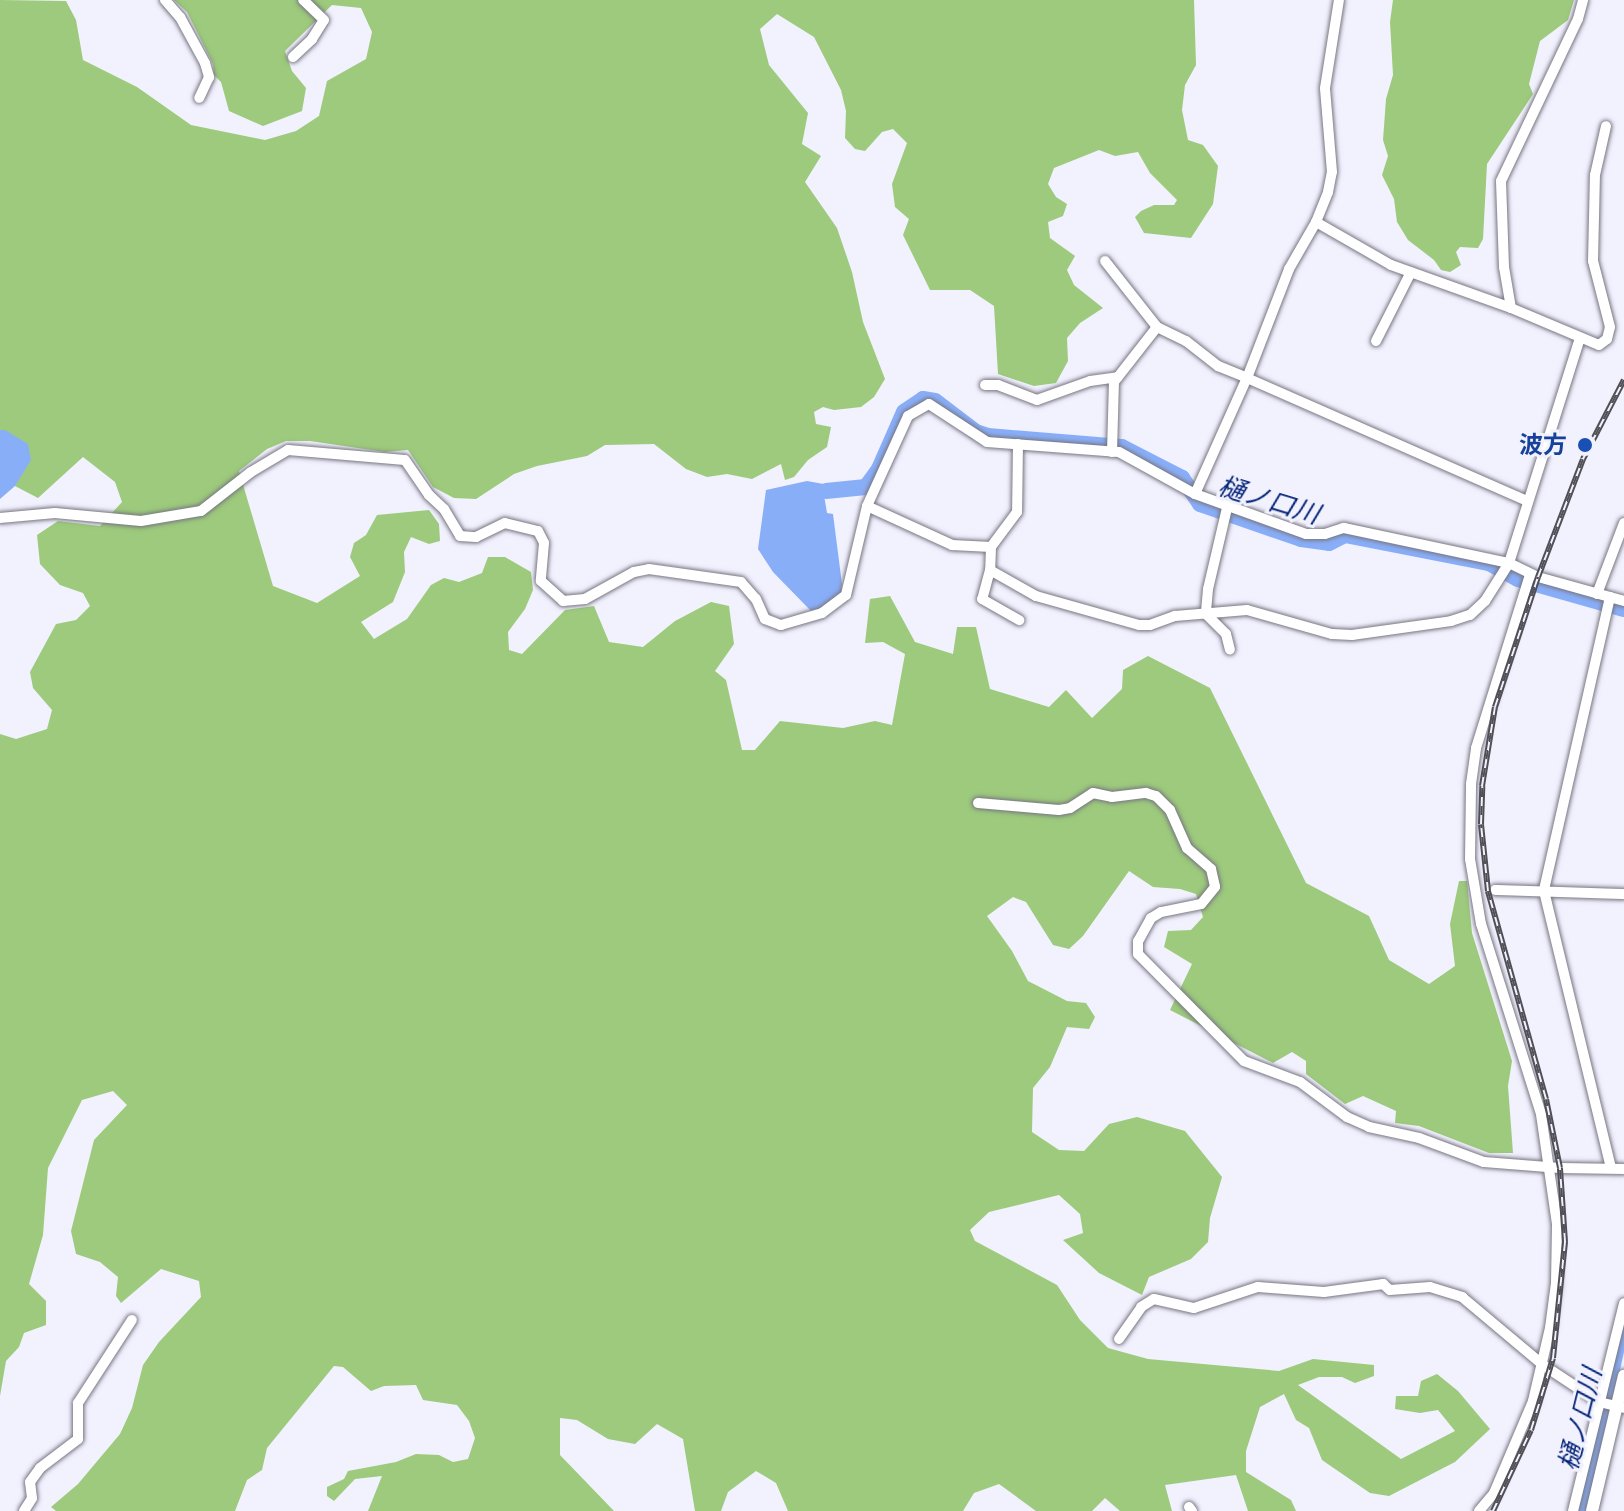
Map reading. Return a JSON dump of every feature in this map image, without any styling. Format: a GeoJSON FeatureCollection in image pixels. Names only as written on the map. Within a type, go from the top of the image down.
{"type":"FeatureCollection","features":[{"type":"Feature","properties":{"kind":"main road"},"geometry":{"type":"LineString","coordinates":[[1592,1511],[1620,1408],[1624,1376]]}},
{"type":"Feature","properties":{"kind":"street"},"geometry":{"type":"LineString","coordinates":[[165,0],[180,17],[205,63],[209,77],[199,98]]}},
{"type":"Feature","properties":{"kind":"street"},"geometry":{"type":"LineString","coordinates":[[293,57],[312,39],[324,20],[303,0]]}},
{"type":"Feature","properties":{"kind":"street"},"geometry":{"type":"LineString","coordinates":[[1195,494],[1247,378],[1289,269],[1316,222],[1332,172],[1325,88],[1339,0]]}},
{"type":"Feature","properties":{"kind":"street"},"geometry":{"type":"LineString","coordinates":[[1511,308],[1504,267],[1501,181],[1578,19],[1583,0]]}},
{"type":"Feature","properties":{"kind":"street"},"geometry":{"type":"LineString","coordinates":[[1316,222],[1391,265],[1511,308],[1599,345],[1607,339],[1610,327],[1593,261],[1595,175],[1606,126]]}},
{"type":"Feature","properties":{"kind":"street"},"geometry":{"type":"LineString","coordinates":[[1105,261],[1157,327],[1186,341],[1218,366],[1527,501]]}},
{"type":"Feature","properties":{"kind":"street"},"geometry":{"type":"LineString","coordinates":[[1376,341],[1411,272]]}},
{"type":"Feature","properties":{"kind":"street"},"geometry":{"type":"LineString","coordinates":[[1112,452],[1114,382],[1157,327]]}},
{"type":"Feature","properties":{"kind":"street"},"geometry":{"type":"LineString","coordinates":[[990,570],[1054,603],[1139,625],[1150,625],[1175,616],[1247,610],[1332,634],[1352,635],[1451,621],[1470,615],[1485,601],[1509,563],[1580,338]]}},
{"type":"Feature","properties":{"kind":"street"},"geometry":{"type":"LineString","coordinates":[[985,385],[998,385],[1037,400],[1090,381],[1118,377]]}},
{"type":"Feature","properties":{"kind":"street"},"geometry":{"type":"LineString","coordinates":[[0,518],[55,513],[141,521],[201,511],[262,464],[288,450],[405,460],[429,495],[444,509],[460,536],[476,537],[505,523],[538,531],[544,543],[541,581],[563,601],[585,599],[634,572],[649,569],[741,582],[756,599],[765,619],[781,625],[822,613],[846,595],[867,506],[908,416],[929,404],[987,442],[1112,452],[1227,508],[1306,534],[1325,534],[1344,528],[1509,563],[1530,575],[1624,601]]}},
{"type":"Feature","properties":{"kind":"street"},"geometry":{"type":"LineString","coordinates":[[1018,444],[1017,512],[991,547],[990,570],[982,599],[1019,620]]}},
{"type":"Feature","properties":{"kind":"street"},"geometry":{"type":"LineString","coordinates":[[867,506],[952,545],[991,547]]}},
{"type":"Feature","properties":{"kind":"street"},"geometry":{"type":"LineString","coordinates":[[1227,508],[1208,589],[1206,614],[1226,634],[1230,650]]}},
{"type":"Feature","properties":{"kind":"street"},"geometry":{"type":"LineString","coordinates":[[1597,594],[1624,523]]}},
{"type":"Feature","properties":{"kind":"street"},"geometry":{"type":"LineString","coordinates":[[1479,1511],[1494,1493],[1515,1449],[1543,1365],[1556,1283],[1557,1224],[1541,1114],[1481,924],[1470,859],[1471,784],[1476,748],[1530,575]]}},
{"type":"Feature","properties":{"kind":"street"},"geometry":{"type":"LineString","coordinates":[[1610,597],[1544,891],[1611,1168]]}},
{"type":"Feature","properties":{"kind":"street"},"geometry":{"type":"LineString","coordinates":[[978,803],[1059,810],[1070,808],[1093,793],[1112,797],[1146,793],[1156,796],[1170,810],[1187,848],[1211,869],[1215,887],[1201,904],[1161,912],[1151,918],[1138,941],[1138,954],[1244,1061],[1293,1078],[1347,1117],[1369,1127],[1419,1138],[1484,1162],[1624,1169]]}},
{"type":"Feature","properties":{"kind":"street"},"geometry":{"type":"LineString","coordinates":[[1495,890],[1624,894]]}},
{"type":"Feature","properties":{"kind":"street"},"geometry":{"type":"LineString","coordinates":[[1119,1339],[1141,1307],[1154,1299],[1194,1308],[1258,1287],[1324,1292],[1383,1284],[1390,1290],[1430,1287],[1462,1297],[1543,1365],[1599,1402],[1620,1408]]}},
{"type":"Feature","properties":{"kind":"street"},"geometry":{"type":"LineString","coordinates":[[1573,1511],[1624,1303]]}},
{"type":"Feature","properties":{"kind":"street"},"geometry":{"type":"LineString","coordinates":[[24,1511],[32,1498],[30,1482],[40,1468],[78,1439],[78,1403],[132,1320]]}},
{"type":"Feature","properties":{"kind":"green space"},"geometry":{"type":"Polygon","coordinates":[[[0,0],[66,1],[76,20],[83,60],[137,87],[191,125],[265,140],[296,131],[319,116],[327,81],[366,59],[372,32],[361,8],[332,5],[285,51],[292,71],[306,88],[302,111],[263,126],[229,111],[221,82],[214,75],[213,64],[187,12],[174,0],[1194,0],[1196,65],[1185,85],[1182,110],[1188,140],[1203,145],[1218,166],[1213,204],[1191,238],[1144,233],[1135,217],[1141,211],[1154,205],[1174,205],[1177,200],[1150,173],[1138,152],[1115,156],[1099,150],[1054,168],[1048,184],[1056,197],[1067,204],[1063,216],[1048,222],[1050,238],[1075,256],[1067,270],[1074,285],[1103,308],[1080,323],[1067,338],[1068,361],[1056,383],[1034,386],[998,374],[994,306],[970,290],[930,290],[903,235],[909,219],[895,207],[892,184],[907,143],[893,129],[882,132],[865,151],[855,149],[845,138],[846,111],[841,90],[814,37],[777,14],[760,29],[769,65],[808,113],[802,144],[821,156],[805,182],[837,228],[852,272],[863,322],[885,379],[874,397],[861,407],[834,410],[823,407],[814,412],[816,424],[831,427],[827,447],[808,460],[794,477],[785,480],[781,464],[752,479],[727,474],[707,477],[686,469],[654,444],[605,445],[587,456],[537,466],[514,474],[476,499],[454,498],[433,487],[408,450],[385,452],[310,441],[286,441],[267,449],[239,471],[273,586],[317,603],[360,576],[350,557],[354,543],[366,535],[377,515],[429,510],[439,524],[440,541],[429,544],[411,537],[404,552],[405,572],[393,602],[361,622],[374,639],[407,619],[431,585],[444,578],[459,582],[482,573],[488,557],[505,557],[531,572],[533,590],[525,609],[508,632],[509,650],[522,654],[565,610],[594,606],[609,642],[643,647],[675,621],[711,602],[729,606],[734,644],[715,671],[726,680],[742,750],[755,750],[780,721],[843,728],[875,721],[892,725],[905,654],[883,642],[865,643],[870,599],[890,596],[915,642],[953,654],[957,627],[976,627],[990,689],[1049,707],[1066,690],[1092,718],[1122,689],[1123,670],[1148,656],[1210,688],[1306,883],[1369,916],[1389,960],[1429,984],[1455,966],[1450,924],[1459,881],[1467,881],[1472,933],[1512,1061],[1508,1086],[1513,1153],[1489,1153],[1419,1126],[1395,1123],[1396,1111],[1363,1096],[1345,1104],[1306,1074],[1306,1061],[1292,1052],[1273,1063],[1170,1010],[1192,964],[1164,947],[1168,931],[1191,930],[1203,917],[1196,894],[1153,887],[1129,871],[1083,936],[1069,949],[1053,945],[1026,902],[1013,897],[987,916],[1012,951],[1028,981],[1067,1001],[1086,1003],[1095,1017],[1089,1029],[1067,1027],[1050,1067],[1033,1088],[1032,1132],[1059,1150],[1084,1151],[1109,1124],[1137,1117],[1185,1131],[1222,1177],[1210,1218],[1208,1242],[1191,1259],[1149,1277],[1142,1295],[1099,1273],[1063,1240],[1083,1233],[1080,1214],[1059,1195],[989,1212],[970,1230],[975,1241],[1057,1285],[1080,1320],[1108,1348],[1148,1359],[1279,1371],[1313,1359],[1374,1365],[1374,1376],[1355,1383],[1342,1377],[1319,1377],[1298,1385],[1401,1459],[1455,1431],[1438,1410],[1420,1413],[1395,1409],[1396,1396],[1418,1396],[1421,1381],[1437,1374],[1458,1391],[1490,1429],[1455,1462],[1389,1496],[1370,1493],[1322,1460],[1309,1428],[1296,1420],[1284,1394],[1260,1407],[1246,1451],[1246,1472],[1291,1500],[1296,1511],[1248,1511],[1236,1475],[1165,1485],[1172,1511],[1120,1511],[1105,1498],[1092,1511],[1036,1511],[999,1484],[974,1493],[963,1511],[788,1511],[776,1483],[756,1471],[728,1492],[721,1511],[695,1511],[683,1439],[657,1424],[635,1444],[608,1439],[577,1420],[560,1418],[560,1455],[614,1511],[368,1511],[382,1476],[355,1479],[334,1501],[327,1496],[327,1487],[344,1479],[348,1471],[396,1462],[416,1454],[439,1455],[453,1462],[468,1459],[475,1438],[469,1421],[457,1405],[423,1400],[416,1385],[384,1386],[371,1391],[343,1367],[334,1366],[267,1448],[262,1470],[247,1480],[235,1511],[56,1511],[51,1507],[78,1484],[120,1434],[132,1408],[143,1365],[159,1342],[201,1297],[199,1281],[161,1269],[121,1303],[116,1296],[118,1277],[100,1262],[76,1254],[71,1231],[94,1140],[127,1105],[113,1091],[82,1100],[48,1168],[43,1235],[29,1284],[46,1301],[46,1325],[24,1333],[19,1347],[6,1361],[0,1396],[0,734],[16,739],[47,729],[52,710],[33,688],[30,672],[56,624],[76,620],[90,606],[83,593],[60,585],[40,564],[37,535],[58,521],[100,526],[122,502],[115,482],[83,457],[38,498],[15,486],[8,461],[0,458],[0,0]]]}},
{"type":"Feature","properties":{"kind":"green space"},"geometry":{"type":"Polygon","coordinates":[[[1393,0],[1574,0],[1568,20],[1540,41],[1529,84],[1533,94],[1487,164],[1483,239],[1478,248],[1460,247],[1456,252],[1461,265],[1450,272],[1441,270],[1434,260],[1408,240],[1397,222],[1394,199],[1382,175],[1388,156],[1383,140],[1386,99],[1393,75],[1390,22],[1393,0]]]}},
{"type":"Feature","properties":{"kind":"water"},"geometry":{"type":"Polygon","coordinates":[[[0,430],[28,444],[31,460],[15,486],[0,499],[0,430]]]}},
{"type":"Feature","properties":{"kind":"water"},"geometry":{"type":"Polygon","coordinates":[[[807,481],[829,485],[829,494],[824,495],[827,513],[833,514],[842,584],[841,594],[830,605],[811,611],[773,572],[758,549],[766,490],[807,481]]]}},
{"type":"Feature","properties":{"kind":"water"},"geometry":{"type":"Polygon","coordinates":[[[1624,1309],[1624,1352],[1612,1406],[1586,1511],[1577,1511],[1624,1309]]]}},
{"type":"Feature","properties":{"kind":"waterway","name":"樋ノ口川"},"geometry":{"type":"LineString","coordinates":[[826,491],[866,487],[879,469],[904,412],[923,399],[935,401],[976,432],[988,436],[1122,447],[1182,478],[1200,504],[1301,539],[1329,543],[1345,535],[1489,563],[1518,579],[1624,609]]}},
{"type":"Feature","properties":{"kind":"railway"},"geometry":{"type":"LineString","coordinates":[[1493,1511],[1531,1430],[1553,1358],[1565,1242],[1560,1168],[1546,1099],[1488,891],[1481,824],[1482,786],[1495,707],[1538,577],[1583,459],[1624,380]]}},
{"type":"Feature","properties":{"kind":"place","name":"波方"},"geometry":{"type":"Point","coordinates":[1585,445]}}]}
